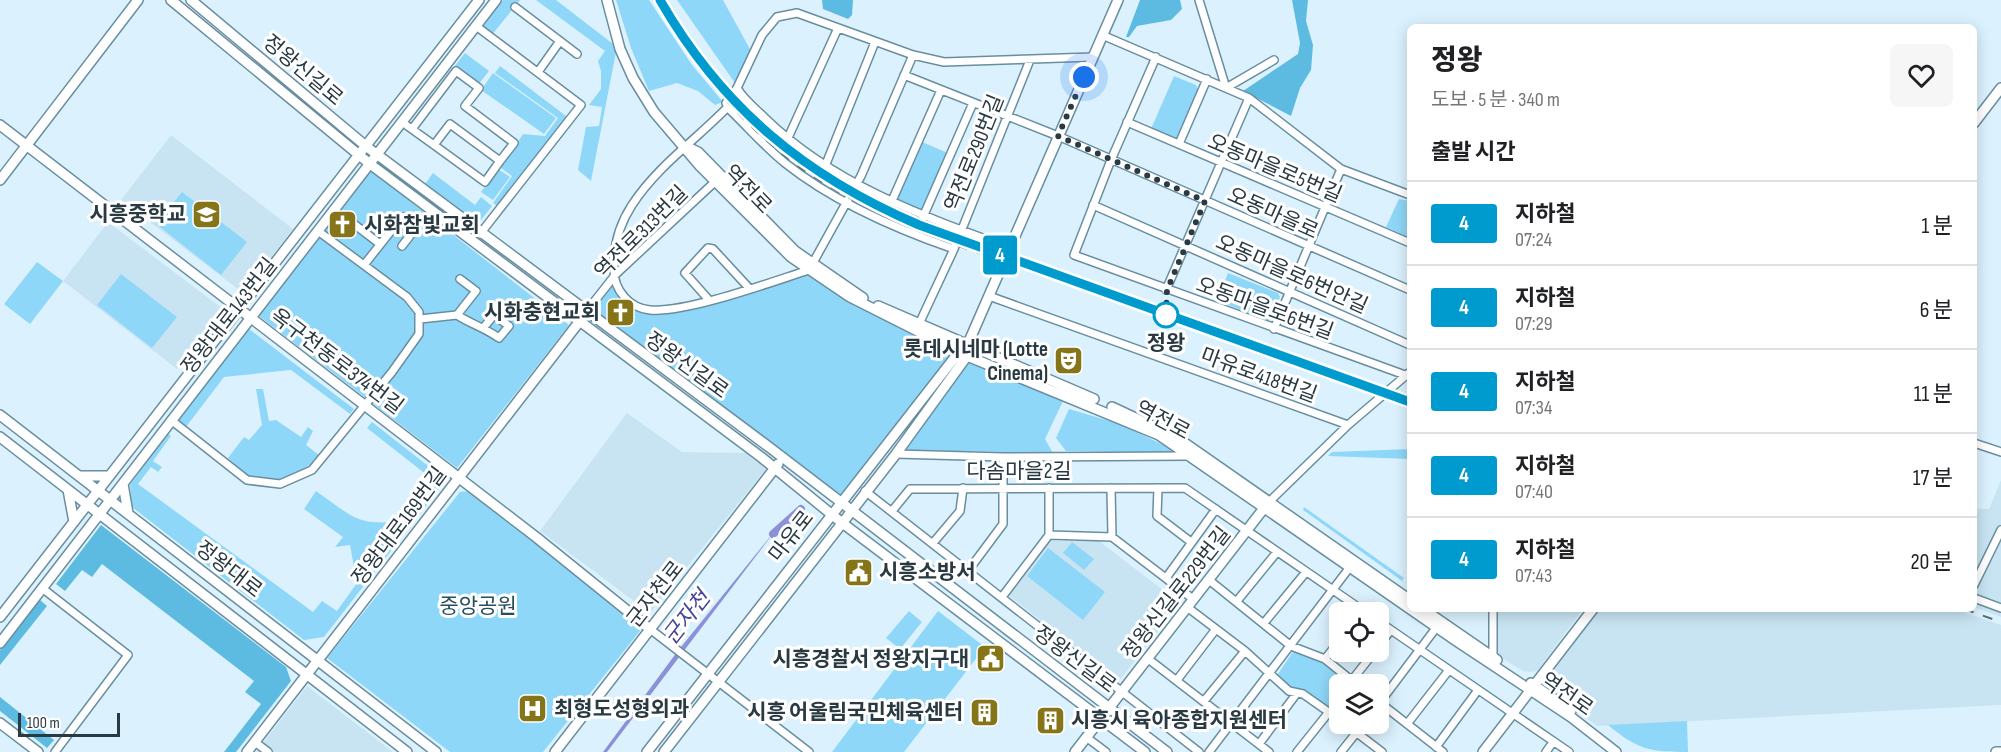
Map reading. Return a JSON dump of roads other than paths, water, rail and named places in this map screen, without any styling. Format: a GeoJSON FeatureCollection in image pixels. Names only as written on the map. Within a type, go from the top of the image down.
{"type":"FeatureCollection","features":[{"type":"Feature","properties":{"kind":"street"},"geometry":{"type":"LineString","coordinates":[[0,180],[138,0]]}},
{"type":"Feature","properties":{"kind":"street","name":"정왕신길로"},"geometry":{"type":"LineString","coordinates":[[171,0],[370,164],[775,469],[841,522],[1145,752]]}},
{"type":"Feature","properties":{"kind":"street","name":"정왕신길로"},"geometry":{"type":"LineString","coordinates":[[191,0],[377,155],[851,509],[1167,752]]}},
{"type":"Feature","properties":{"kind":"street","name":"정왕대로143번길"},"geometry":{"type":"LineString","coordinates":[[0,617],[367,147],[478,0]]}},
{"type":"Feature","properties":{"kind":"street","name":"정왕대로143번길"},"geometry":{"type":"LineString","coordinates":[[0,643],[496,0]]}},
{"type":"Feature","properties":{"kind":"street","name":"역전로"},"geometry":{"type":"LineString","coordinates":[[607,0],[620,49],[633,78],[654,112],[686,146],[698,152],[718,179],[811,267],[850,297],[964,351],[1160,435],[1268,503],[1350,567],[1407,607]]}},
{"type":"Feature","properties":{"kind":"street","name":"마유로"},"geometry":{"type":"LineString","coordinates":[[664,752],[896,454],[964,351],[1118,0]]}},
{"type":"Feature","properties":{"kind":"street"},"geometry":{"type":"LineString","coordinates":[[1199,0],[1226,87]]}},
{"type":"Feature","properties":{"kind":"street"},"geometry":{"type":"LineString","coordinates":[[515,8],[577,54]]}},
{"type":"Feature","properties":{"kind":"street"},"geometry":{"type":"LineString","coordinates":[[954,249],[916,236],[846,202],[785,163],[728,108],[726,103],[739,92],[762,35],[777,17],[797,13],[913,55],[944,62],[1093,57]]}},
{"type":"Feature","properties":{"kind":"street"},"geometry":{"type":"LineString","coordinates":[[476,26],[581,105],[480,234]]}},
{"type":"Feature","properties":{"kind":"street"},"geometry":{"type":"LineString","coordinates":[[787,140],[838,28]]}},
{"type":"Feature","properties":{"kind":"street"},"geometry":{"type":"LineString","coordinates":[[1102,35],[1249,98],[1341,169],[1407,194]]}},
{"type":"Feature","properties":{"kind":"street"},"geometry":{"type":"LineString","coordinates":[[538,72],[560,41]]}},
{"type":"Feature","properties":{"kind":"street"},"geometry":{"type":"LineString","coordinates":[[826,164],[875,42]]}},
{"type":"Feature","properties":{"kind":"street"},"geometry":{"type":"LineString","coordinates":[[728,108],[686,146],[633,203],[622,222],[614,249],[614,278],[620,294],[647,310],[661,310],[708,300],[811,267],[856,184],[913,55]]}},
{"type":"Feature","properties":{"kind":"street"},"geometry":{"type":"LineString","coordinates":[[1111,160],[1156,57]]}},
{"type":"Feature","properties":{"kind":"street","name":"역전로290번길"},"geometry":{"type":"LineString","coordinates":[[919,324],[954,249],[1030,60]]}},
{"type":"Feature","properties":{"kind":"street"},"geometry":{"type":"LineString","coordinates":[[1226,87],[1274,60]]}},
{"type":"Feature","properties":{"kind":"street"},"geometry":{"type":"LineString","coordinates":[[402,122],[485,182],[514,143],[465,106],[479,88],[456,71],[412,129]]}},
{"type":"Feature","properties":{"kind":"street","name":"오동마을로"},"geometry":{"type":"LineString","coordinates":[[904,75],[1058,136],[1407,289]]}},
{"type":"Feature","properties":{"kind":"street"},"geometry":{"type":"LineString","coordinates":[[1179,144],[1207,79]]}},
{"type":"Feature","properties":{"kind":"street"},"geometry":{"type":"LineString","coordinates":[[1977,119],[2001,88]]}},
{"type":"Feature","properties":{"kind":"street"},"geometry":{"type":"LineString","coordinates":[[891,203],[941,90]]}},
{"type":"Feature","properties":{"kind":"street"},"geometry":{"type":"LineString","coordinates":[[739,92],[787,140],[856,184],[923,217],[1010,248]]}},
{"type":"Feature","properties":{"kind":"street"},"geometry":{"type":"LineString","coordinates":[[1167,290],[1249,98]]}},
{"type":"Feature","properties":{"kind":"street"},"geometry":{"type":"LineString","coordinates":[[923,217],[973,103]]}},
{"type":"Feature","properties":{"kind":"street","name":"오동마을로5번길"},"geometry":{"type":"LineString","coordinates":[[1127,122],[1407,242]]}},
{"type":"Feature","properties":{"kind":"street"},"geometry":{"type":"LineString","coordinates":[[434,145],[450,124],[500,161]]}},
{"type":"Feature","properties":{"kind":"street","name":"옥구천동로374번길"},"geometry":{"type":"LineString","coordinates":[[0,125],[459,477],[650,629]]}},
{"type":"Feature","properties":{"kind":"street","name":"오동마을로6번길"},"geometry":{"type":"LineString","coordinates":[[1111,160],[1074,255],[1407,374]]}},
{"type":"Feature","properties":{"kind":"street"},"geometry":{"type":"LineString","coordinates":[[1274,328],[1341,169]]}},
{"type":"Feature","properties":{"kind":"street","name":"역전로313번길"},"geometry":{"type":"LineString","coordinates":[[586,312],[614,278],[718,179]]}},
{"type":"Feature","properties":{"kind":"street","name":"오동마을로6번안길"},"geometry":{"type":"LineString","coordinates":[[1093,206],[1186,244],[1407,344]]}},
{"type":"Feature","properties":{"kind":"street"},"geometry":{"type":"LineString","coordinates":[[364,265],[402,217],[416,228],[402,246]]}},
{"type":"Feature","properties":{"kind":"street"},"geometry":{"type":"LineString","coordinates":[[346,218],[380,244]]}},
{"type":"Feature","properties":{"kind":"street"},"geometry":{"type":"LineString","coordinates":[[171,420],[247,480],[280,484],[312,470],[366,406],[413,344],[419,334],[420,319],[407,297],[318,231]]}},
{"type":"Feature","properties":{"kind":"street"},"geometry":{"type":"LineString","coordinates":[[708,300],[685,273],[708,248],[714,249],[748,288]]}},
{"type":"Feature","properties":{"kind":"street","name":"역전로"},"geometry":{"type":"LineString","coordinates":[[811,267],[875,305],[919,324],[964,351],[1163,429],[1407,598]]}},
{"type":"Feature","properties":{"kind":"street"},"geometry":{"type":"LineString","coordinates":[[457,315],[476,291],[460,279]]}},
{"type":"Feature","properties":{"kind":"street","name":"마유로418번길"},"geometry":{"type":"LineString","coordinates":[[989,296],[1348,425]]}},
{"type":"Feature","properties":{"kind":"street","name":"정왕대로169번길"},"geometry":{"type":"LineString","coordinates":[[247,752],[586,312]]}},
{"type":"Feature","properties":{"kind":"street"},"geometry":{"type":"LineString","coordinates":[[420,319],[457,315],[475,326],[484,327]]}},
{"type":"Feature","properties":{"kind":"street","name":"마유로"},"geometry":{"type":"LineString","coordinates":[[647,752],[832,513],[964,351]]}},
{"type":"Feature","properties":{"kind":"street"},"geometry":{"type":"LineString","coordinates":[[1268,503],[1348,425],[1407,375]]}},
{"type":"Feature","properties":{"kind":"street","name":"정왕대로"},"geometry":{"type":"LineString","coordinates":[[0,415],[436,752]]}},
{"type":"Feature","properties":{"kind":"street","name":"정왕대로"},"geometry":{"type":"LineString","coordinates":[[0,437],[407,752]]}},
{"type":"Feature","properties":{"kind":"street"},"geometry":{"type":"LineString","coordinates":[[1977,444],[2001,452]]}},
{"type":"Feature","properties":{"kind":"street"},"geometry":{"type":"LineString","coordinates":[[896,454],[1003,457],[1193,456]]}},
{"type":"Feature","properties":{"kind":"street"},"geometry":{"type":"LineString","coordinates":[[968,571],[1003,524],[1003,457]]}},
{"type":"Feature","properties":{"kind":"street","name":"군자천로"},"geometry":{"type":"LineString","coordinates":[[555,752],[783,458]]}},
{"type":"Feature","properties":{"kind":"street"},"geometry":{"type":"LineString","coordinates":[[79,476],[109,476]]}},
{"type":"Feature","properties":{"kind":"street"},"geometry":{"type":"LineString","coordinates":[[123,482],[122,491],[128,513]]}},
{"type":"Feature","properties":{"kind":"street"},"geometry":{"type":"LineString","coordinates":[[933,543],[960,511],[963,488]]}},
{"type":"Feature","properties":{"kind":"street"},"geometry":{"type":"LineString","coordinates":[[1002,597],[1049,535],[1049,488]]}},
{"type":"Feature","properties":{"kind":"street"},"geometry":{"type":"LineString","coordinates":[[1111,488],[1112,537]]}},
{"type":"Feature","properties":{"kind":"street"},"geometry":{"type":"LineString","coordinates":[[1158,488],[1157,516],[1191,542]]}},
{"type":"Feature","properties":{"kind":"street","name":"다솜마을2길"},"geometry":{"type":"LineString","coordinates":[[892,512],[910,489],[1185,488],[1349,602]]}},
{"type":"Feature","properties":{"kind":"street"},"geometry":{"type":"LineString","coordinates":[[68,489],[74,522]]}},
{"type":"Feature","properties":{"kind":"street"},"geometry":{"type":"LineString","coordinates":[[865,491],[1199,752]]}},
{"type":"Feature","properties":{"kind":"street","name":"정왕신길로229번길"},"geometry":{"type":"LineString","coordinates":[[1075,752],[1268,503]]}},
{"type":"Feature","properties":{"kind":"street"},"geometry":{"type":"LineString","coordinates":[[1167,578],[1216,509]]}},
{"type":"Feature","properties":{"kind":"street"},"geometry":{"type":"LineString","coordinates":[[1977,579],[2001,530]]}},
{"type":"Feature","properties":{"kind":"street"},"geometry":{"type":"LineString","coordinates":[[1049,535],[1112,537],[1193,599]]}},
{"type":"Feature","properties":{"kind":"street"},"geometry":{"type":"LineString","coordinates":[[1237,601],[1277,552]]}},
{"type":"Feature","properties":{"kind":"street"},"geometry":{"type":"LineString","coordinates":[[1209,752],[1334,591],[1350,567]]}},
{"type":"Feature","properties":{"kind":"street"},"geometry":{"type":"LineString","coordinates":[[1264,623],[1306,572]]}},
{"type":"Feature","properties":{"kind":"street"},"geometry":{"type":"LineString","coordinates":[[1209,580],[1291,646],[1324,659],[1344,674]]}},
{"type":"Feature","properties":{"kind":"street"},"geometry":{"type":"LineString","coordinates":[[42,588],[128,655],[55,752]]}},
{"type":"Feature","properties":{"kind":"street"},"geometry":{"type":"LineString","coordinates":[[1977,599],[2001,608]]}},
{"type":"Feature","properties":{"kind":"street"},"geometry":{"type":"LineString","coordinates":[[1187,607],[1245,651],[1289,691],[1303,694],[1329,712],[1297,752]]}},
{"type":"Feature","properties":{"kind":"street","name":"역전로"},"geometry":{"type":"LineString","coordinates":[[1413,612],[1533,687],[1626,752]]}},
{"type":"Feature","properties":{"kind":"street","name":"역전로"},"geometry":{"type":"LineString","coordinates":[[1427,612],[1493,656],[1616,752]]}},
{"type":"Feature","properties":{"kind":"street"},"geometry":{"type":"LineString","coordinates":[[1493,612],[1493,656]]}},
{"type":"Feature","properties":{"kind":"street"},"geometry":{"type":"LineString","coordinates":[[1483,752],[1591,612]]}},
{"type":"Feature","properties":{"kind":"street"},"geometry":{"type":"LineString","coordinates":[[1389,690],[1436,628]]}},
{"type":"Feature","properties":{"kind":"street"},"geometry":{"type":"LineString","coordinates":[[650,629],[809,752]]}},
{"type":"Feature","properties":{"kind":"street"},"geometry":{"type":"LineString","coordinates":[[1176,680],[1216,629]]}},
{"type":"Feature","properties":{"kind":"street"},"geometry":{"type":"LineString","coordinates":[[1389,632],[1391,630],[1569,752]]}},
{"type":"Feature","properties":{"kind":"street"},"geometry":{"type":"LineString","coordinates":[[1204,701],[1245,651]]}},
{"type":"Feature","properties":{"kind":"street"},"geometry":{"type":"LineString","coordinates":[[1324,659],[1329,653]]}},
{"type":"Feature","properties":{"kind":"street"},"geometry":{"type":"LineString","coordinates":[[1148,658],[1269,752]]}},
{"type":"Feature","properties":{"kind":"street"},"geometry":{"type":"LineString","coordinates":[[1407,724],[1449,670]]}},
{"type":"Feature","properties":{"kind":"street"},"geometry":{"type":"LineString","coordinates":[[1389,710],[1440,750],[1478,690]]}},
{"type":"Feature","properties":{"kind":"street"},"geometry":{"type":"LineString","coordinates":[[1259,744],[1297,693]]}},
{"type":"Feature","properties":{"kind":"street"},"geometry":{"type":"LineString","coordinates":[[0,723],[38,752]]}},
{"type":"Feature","properties":{"kind":"street"},"geometry":{"type":"LineString","coordinates":[[1341,752],[1355,734]]}},
{"type":"Feature","properties":{"kind":"street"},"geometry":{"type":"LineString","coordinates":[[1360,734],[1382,752]]}},
{"type":"Feature","properties":{"kind":"street"},"geometry":{"type":"LineString","coordinates":[[1086,737],[1106,752]]}},
{"type":"Feature","properties":{"kind":"street"},"geometry":{"type":"LineString","coordinates":[[255,742],[268,752]]}},
{"type":"Feature","properties":{"kind":"street"},"geometry":{"type":"LineString","coordinates":[[1545,752],[1553,742]]}},
{"type":"Feature","properties":{"kind":"street"},"geometry":{"type":"LineString","coordinates":[[1996,752],[2001,752]]}},
{"type":"Feature","properties":{"kind":"waterway","name":"군자천"},"geometry":{"type":"LineString","coordinates":[[773,534],[801,509]]}},
{"type":"Feature","properties":{"kind":"railway"},"geometry":{"type":"LineString","coordinates":[[655,0],[685,49],[741,117],[784,155],[841,193],[876,211],[949,242],[1407,406]]}},
{"type":"Feature","properties":{"kind":"railway"},"geometry":{"type":"LineString","coordinates":[[1973,612],[2001,622]]}},
{"type":"Feature","properties":{"kind":"metro line","name":"4"},"geometry":{"type":"LineString","coordinates":[[660,0],[704,66],[771,138],[806,165],[860,197],[919,225],[1050,274],[1407,401]]}},
{"type":"Feature","properties":{"kind":"place","name":"시흥중학교"},"geometry":{"type":"Point","coordinates":[207,214]}},
{"type":"Feature","properties":{"kind":"place","name":"시화참빛교회"},"geometry":{"type":"Point","coordinates":[343,225]}},
{"type":"Feature","properties":{"kind":"place","name":"시화충현교회"},"geometry":{"type":"Point","coordinates":[621,312]}},
{"type":"Feature","properties":{"kind":"place","name":"정왕"},"geometry":{"type":"Point","coordinates":[1166,315]}},
{"type":"Feature","properties":{"kind":"place","name":"롯데시네마 (Lotte Cinema)"},"geometry":{"type":"Point","coordinates":[1069,361]}},
{"type":"Feature","properties":{"kind":"place","name":"시흥소방서"},"geometry":{"type":"Point","coordinates":[858,572]}},
{"type":"Feature","properties":{"kind":"place","name":"시흥경찰서 정왕지구대"},"geometry":{"type":"Point","coordinates":[990,659]}},
{"type":"Feature","properties":{"kind":"place","name":"최형도성형외과"},"geometry":{"type":"Point","coordinates":[533,709]}},
{"type":"Feature","properties":{"kind":"place","name":"시흥 어울림국민체육센터"},"geometry":{"type":"Point","coordinates":[984,712]}},
{"type":"Feature","properties":{"kind":"place","name":"시흥시 육아종합지원센터"},"geometry":{"type":"Point","coordinates":[1050,720]}},
{"type":"Feature","properties":{"kind":"park label","name":"중앙공원"},"geometry":{"type":"Point","coordinates":[478,606]}}]}
